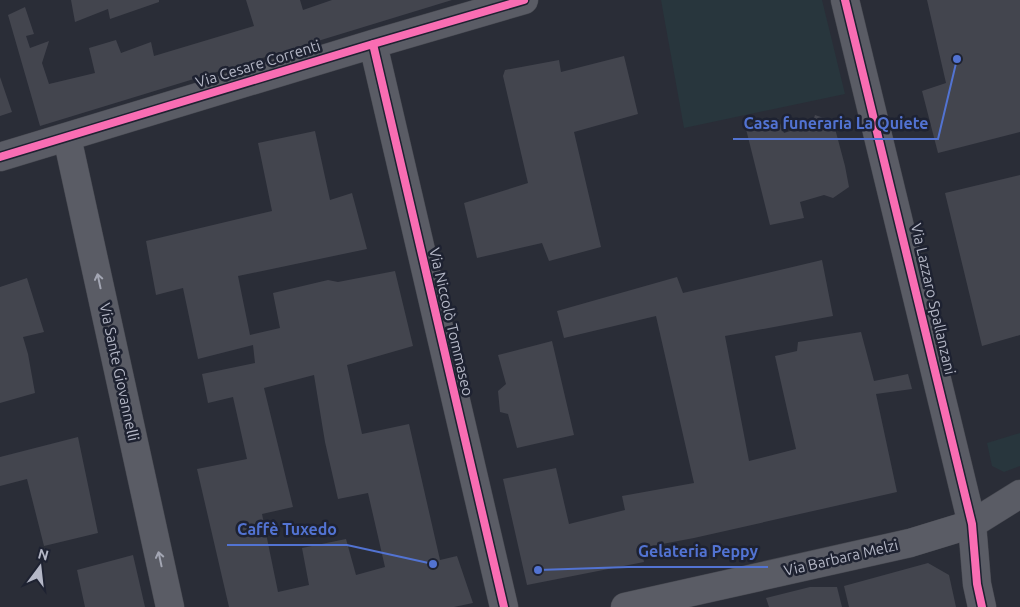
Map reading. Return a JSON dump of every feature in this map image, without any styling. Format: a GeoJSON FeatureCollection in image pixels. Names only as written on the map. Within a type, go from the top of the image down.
{"type":"FeatureCollection","features":[{"type":"Feature","properties":{"kind":"street","name":"Via Cesare Correnti"},"geometry":{"type":"LineString","coordinates":[[0,157],[524,0]]}},
{"type":"Feature","properties":{"kind":"street","name":"Via Lazzaro Spallanzani"},"geometry":{"type":"LineString","coordinates":[[845,0],[972,524],[977,584],[982,607]]}},
{"type":"Feature","properties":{"kind":"street","name":"Via Niccolò Tommaseo"},"geometry":{"type":"LineString","coordinates":[[373,44],[504,607]]}},
{"type":"Feature","properties":{"kind":"street","name":"Via Sante Giovannelli"},"geometry":{"type":"LineString","coordinates":[[67,137],[170,607]]}},
{"type":"Feature","properties":{"kind":"street","name":"Via Barbara Melzi"},"geometry":{"type":"LineString","coordinates":[[625,607],[910,543],[972,524],[1020,494]]}},
{"type":"Feature","properties":{"kind":"shaded area"},"geometry":{"type":"Polygon","coordinates":[[[661,0],[822,0],[845,94],[684,128],[661,0]]]}},
{"type":"Feature","properties":{"kind":"shaded area"},"geometry":{"type":"Polygon","coordinates":[[[1020,433],[1020,466],[1004,472],[992,466],[987,443],[1020,433]]]}},
{"type":"Feature","properties":{"kind":"building"},"geometry":{"type":"Polygon","coordinates":[[[71,0],[159,0],[159,2],[110,19],[108,9],[75,22],[71,0]]]}},
{"type":"Feature","properties":{"kind":"building"},"geometry":{"type":"Polygon","coordinates":[[[246,0],[300,0],[303,10],[332,0],[452,0],[40,126],[8,15],[25,7],[34,34],[26,36],[30,48],[49,41],[42,63],[49,84],[95,73],[89,48],[116,40],[121,53],[151,42],[154,56],[254,26],[246,0]]]}},
{"type":"Feature","properties":{"kind":"building"},"geometry":{"type":"Polygon","coordinates":[[[927,0],[1020,0],[1020,132],[938,153],[922,91],[946,83],[927,0]]]}},
{"type":"Feature","properties":{"kind":"building"},"geometry":{"type":"Polygon","coordinates":[[[624,56],[638,114],[574,132],[601,247],[549,261],[542,243],[477,258],[464,203],[528,183],[503,76],[505,70],[559,60],[561,72],[624,56]]]}},
{"type":"Feature","properties":{"kind":"building"},"geometry":{"type":"Polygon","coordinates":[[[0,77],[12,112],[0,116],[0,77]]]}},
{"type":"Feature","properties":{"kind":"building"},"geometry":{"type":"Polygon","coordinates":[[[815,115],[833,121],[849,187],[833,198],[824,195],[800,202],[804,218],[770,225],[745,125],[778,118],[784,133],[812,124],[815,115]]]}},
{"type":"Feature","properties":{"kind":"building"},"geometry":{"type":"Polygon","coordinates":[[[315,131],[330,200],[352,193],[367,249],[238,276],[250,335],[280,328],[273,293],[328,280],[338,282],[395,271],[413,346],[347,365],[362,434],[409,424],[440,560],[457,556],[473,603],[454,607],[229,607],[197,469],[247,459],[233,397],[208,403],[202,374],[255,363],[253,345],[198,359],[183,288],[156,295],[146,241],[272,211],[258,143],[315,131]],[[314,375],[264,388],[293,507],[262,514],[278,592],[309,585],[302,548],[346,539],[356,575],[385,567],[368,493],[338,499],[325,442],[314,375]]]}},
{"type":"Feature","properties":{"kind":"building"},"geometry":{"type":"Polygon","coordinates":[[[1020,175],[1020,335],[982,346],[945,193],[1020,175]]]}},
{"type":"Feature","properties":{"kind":"building"},"geometry":{"type":"Polygon","coordinates":[[[822,260],[833,316],[725,336],[749,461],[796,449],[775,356],[797,351],[798,342],[861,332],[874,381],[908,374],[912,389],[876,394],[897,492],[694,538],[641,548],[644,562],[527,585],[503,479],[556,468],[569,524],[625,510],[622,496],[694,483],[656,316],[564,338],[557,311],[677,277],[683,293],[822,260]]]}},
{"type":"Feature","properties":{"kind":"building"},"geometry":{"type":"Polygon","coordinates":[[[27,278],[44,332],[23,337],[35,393],[0,403],[0,287],[27,278]]]}},
{"type":"Feature","properties":{"kind":"building"},"geometry":{"type":"Polygon","coordinates":[[[552,341],[574,435],[517,448],[508,414],[500,412],[498,391],[506,384],[498,355],[552,341]]]}},
{"type":"Feature","properties":{"kind":"building"},"geometry":{"type":"Polygon","coordinates":[[[78,437],[98,533],[44,546],[27,479],[0,486],[0,457],[78,437]]]}},
{"type":"Feature","properties":{"kind":"building"},"geometry":{"type":"Polygon","coordinates":[[[133,555],[145,607],[85,607],[77,570],[133,555]]]}},
{"type":"Feature","properties":{"kind":"building"},"geometry":{"type":"Polygon","coordinates":[[[928,563],[949,575],[956,607],[849,607],[844,586],[928,563]]]}},
{"type":"Feature","properties":{"kind":"building"},"geometry":{"type":"Polygon","coordinates":[[[810,587],[837,587],[842,607],[769,607],[766,598],[810,587]]]}},
{"type":"Feature","properties":{"kind":"cycle path"},"geometry":{"type":"LineString","coordinates":[[0,157],[524,0]]}},
{"type":"Feature","properties":{"kind":"cycle path"},"geometry":{"type":"LineString","coordinates":[[845,0],[972,524],[977,584],[982,607]]}},
{"type":"Feature","properties":{"kind":"cycle path"},"geometry":{"type":"LineString","coordinates":[[373,44],[504,607]]}},
{"type":"Feature","properties":{"kind":"place","name":"Casa funeraria La Quiete"},"geometry":{"type":"Point","coordinates":[957,59]}},
{"type":"Feature","properties":{"kind":"place","name":"Caffè Tuxedo"},"geometry":{"type":"Point","coordinates":[433,564]}},
{"type":"Feature","properties":{"kind":"place","name":"Gelateria Peppy"},"geometry":{"type":"Point","coordinates":[538,570]}}]}
